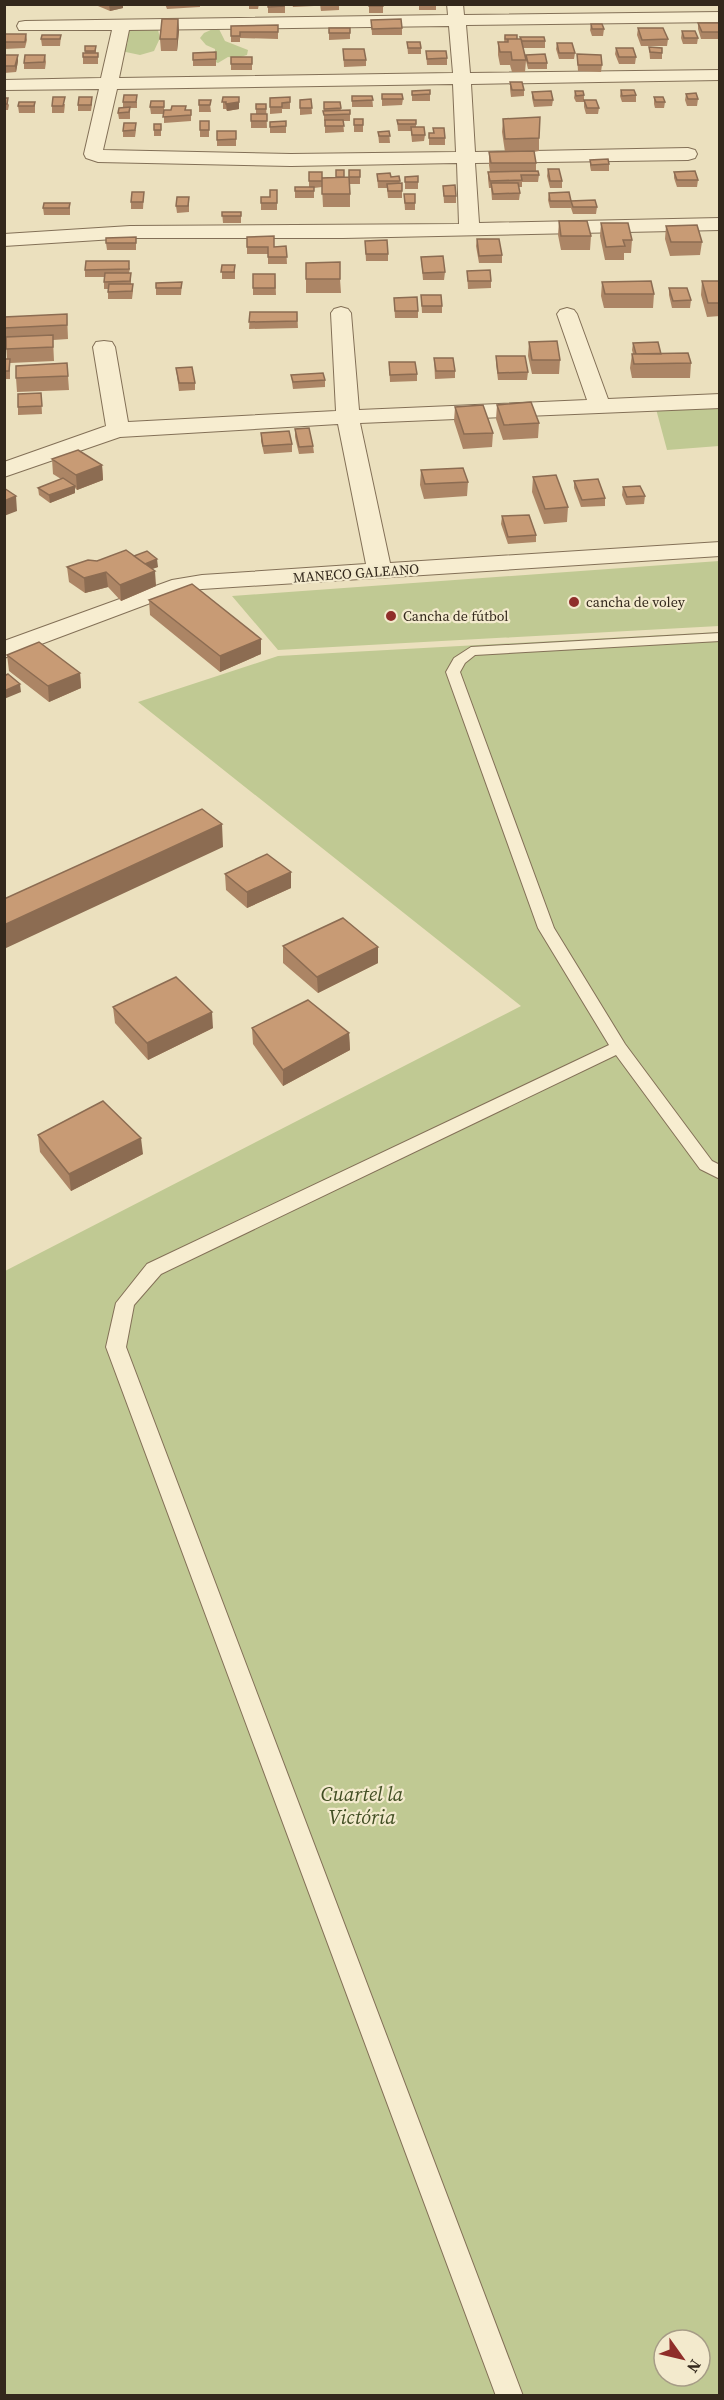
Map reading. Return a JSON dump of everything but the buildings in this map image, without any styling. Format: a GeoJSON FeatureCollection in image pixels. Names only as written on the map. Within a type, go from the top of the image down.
{"type":"FeatureCollection","features":[{"type":"Feature","properties":{"kind":"street"},"geometry":{"type":"LineString","coordinates":[[4,33],[82,8]]}},
{"type":"Feature","properties":{"kind":"street"},"geometry":{"type":"LineString","coordinates":[[25,26],[122,25],[456,13],[720,17]]}},
{"type":"Feature","properties":{"kind":"street"},"geometry":{"type":"LineString","coordinates":[[456,13],[462,78],[469,229]]}},
{"type":"Feature","properties":{"kind":"street"},"geometry":{"type":"LineString","coordinates":[[122,25],[93,154],[104,158],[291,160],[688,154]]}},
{"type":"Feature","properties":{"kind":"street"},"geometry":{"type":"LineString","coordinates":[[4,86],[720,75]]}},
{"type":"Feature","properties":{"kind":"street"},"geometry":{"type":"LineString","coordinates":[[4,240],[130,232],[720,224]]}},
{"type":"Feature","properties":{"kind":"street"},"geometry":{"type":"LineString","coordinates":[[341,313],[348,418],[380,571]]}},
{"type":"Feature","properties":{"kind":"street"},"geometry":{"type":"LineString","coordinates":[[567,314],[600,407]]}},
{"type":"Feature","properties":{"kind":"street"},"geometry":{"type":"LineString","coordinates":[[104,346],[118,430]]}},
{"type":"Feature","properties":{"kind":"street"},"geometry":{"type":"LineString","coordinates":[[4,470],[118,430],[196,424],[720,401]]}},
{"type":"Feature","properties":{"kind":"street","name":"MANECO GALEANO"},"geometry":{"type":"LineString","coordinates":[[9,640],[172,587],[202,582],[720,549]]}},
{"type":"Feature","properties":{"kind":"lane"},"geometry":{"type":"LineString","coordinates":[[720,637],[471,651],[459,661],[453,672],[546,928],[618,1047],[706,1165],[720,1173]]}},
{"type":"Feature","properties":{"kind":"lane"},"geometry":{"type":"LineString","coordinates":[[510,2396],[116,1347],[125,1303],[154,1269],[618,1047]]}},
{"type":"Feature","properties":{"kind":"green space"},"geometry":{"type":"Polygon","coordinates":[[[134,28],[158,30],[160,38],[154,51],[140,55],[121,51],[120,47],[128,43],[124,40],[128,36],[126,31],[134,28]]]}},
{"type":"Feature","properties":{"kind":"green space"},"geometry":{"type":"Polygon","coordinates":[[[219,29],[225,41],[248,50],[247,55],[237,58],[228,57],[218,63],[213,61],[212,53],[215,49],[206,45],[200,38],[204,33],[219,29]]]}},
{"type":"Feature","properties":{"kind":"green space"},"geometry":{"type":"Polygon","coordinates":[[[719,406],[719,446],[667,450],[656,409],[719,406]]]}},
{"type":"Feature","properties":{"kind":"green space"},"geometry":{"type":"Polygon","coordinates":[[[719,561],[719,626],[278,650],[232,596],[719,561]]]}},
{"type":"Feature","properties":{"kind":"green space","name":"Cuartel la Victória"},"geometry":{"type":"Polygon","coordinates":[[[719,632],[719,2395],[5,2396],[5,1271],[521,1006],[138,702],[278,656],[719,632]]]}},
{"type":"Feature","properties":{"kind":"place","name":"cancha de voley"},"geometry":{"type":"Point","coordinates":[574,602]}},
{"type":"Feature","properties":{"kind":"place","name":"Cancha de fútbol"},"geometry":{"type":"Point","coordinates":[391,616]}}]}
